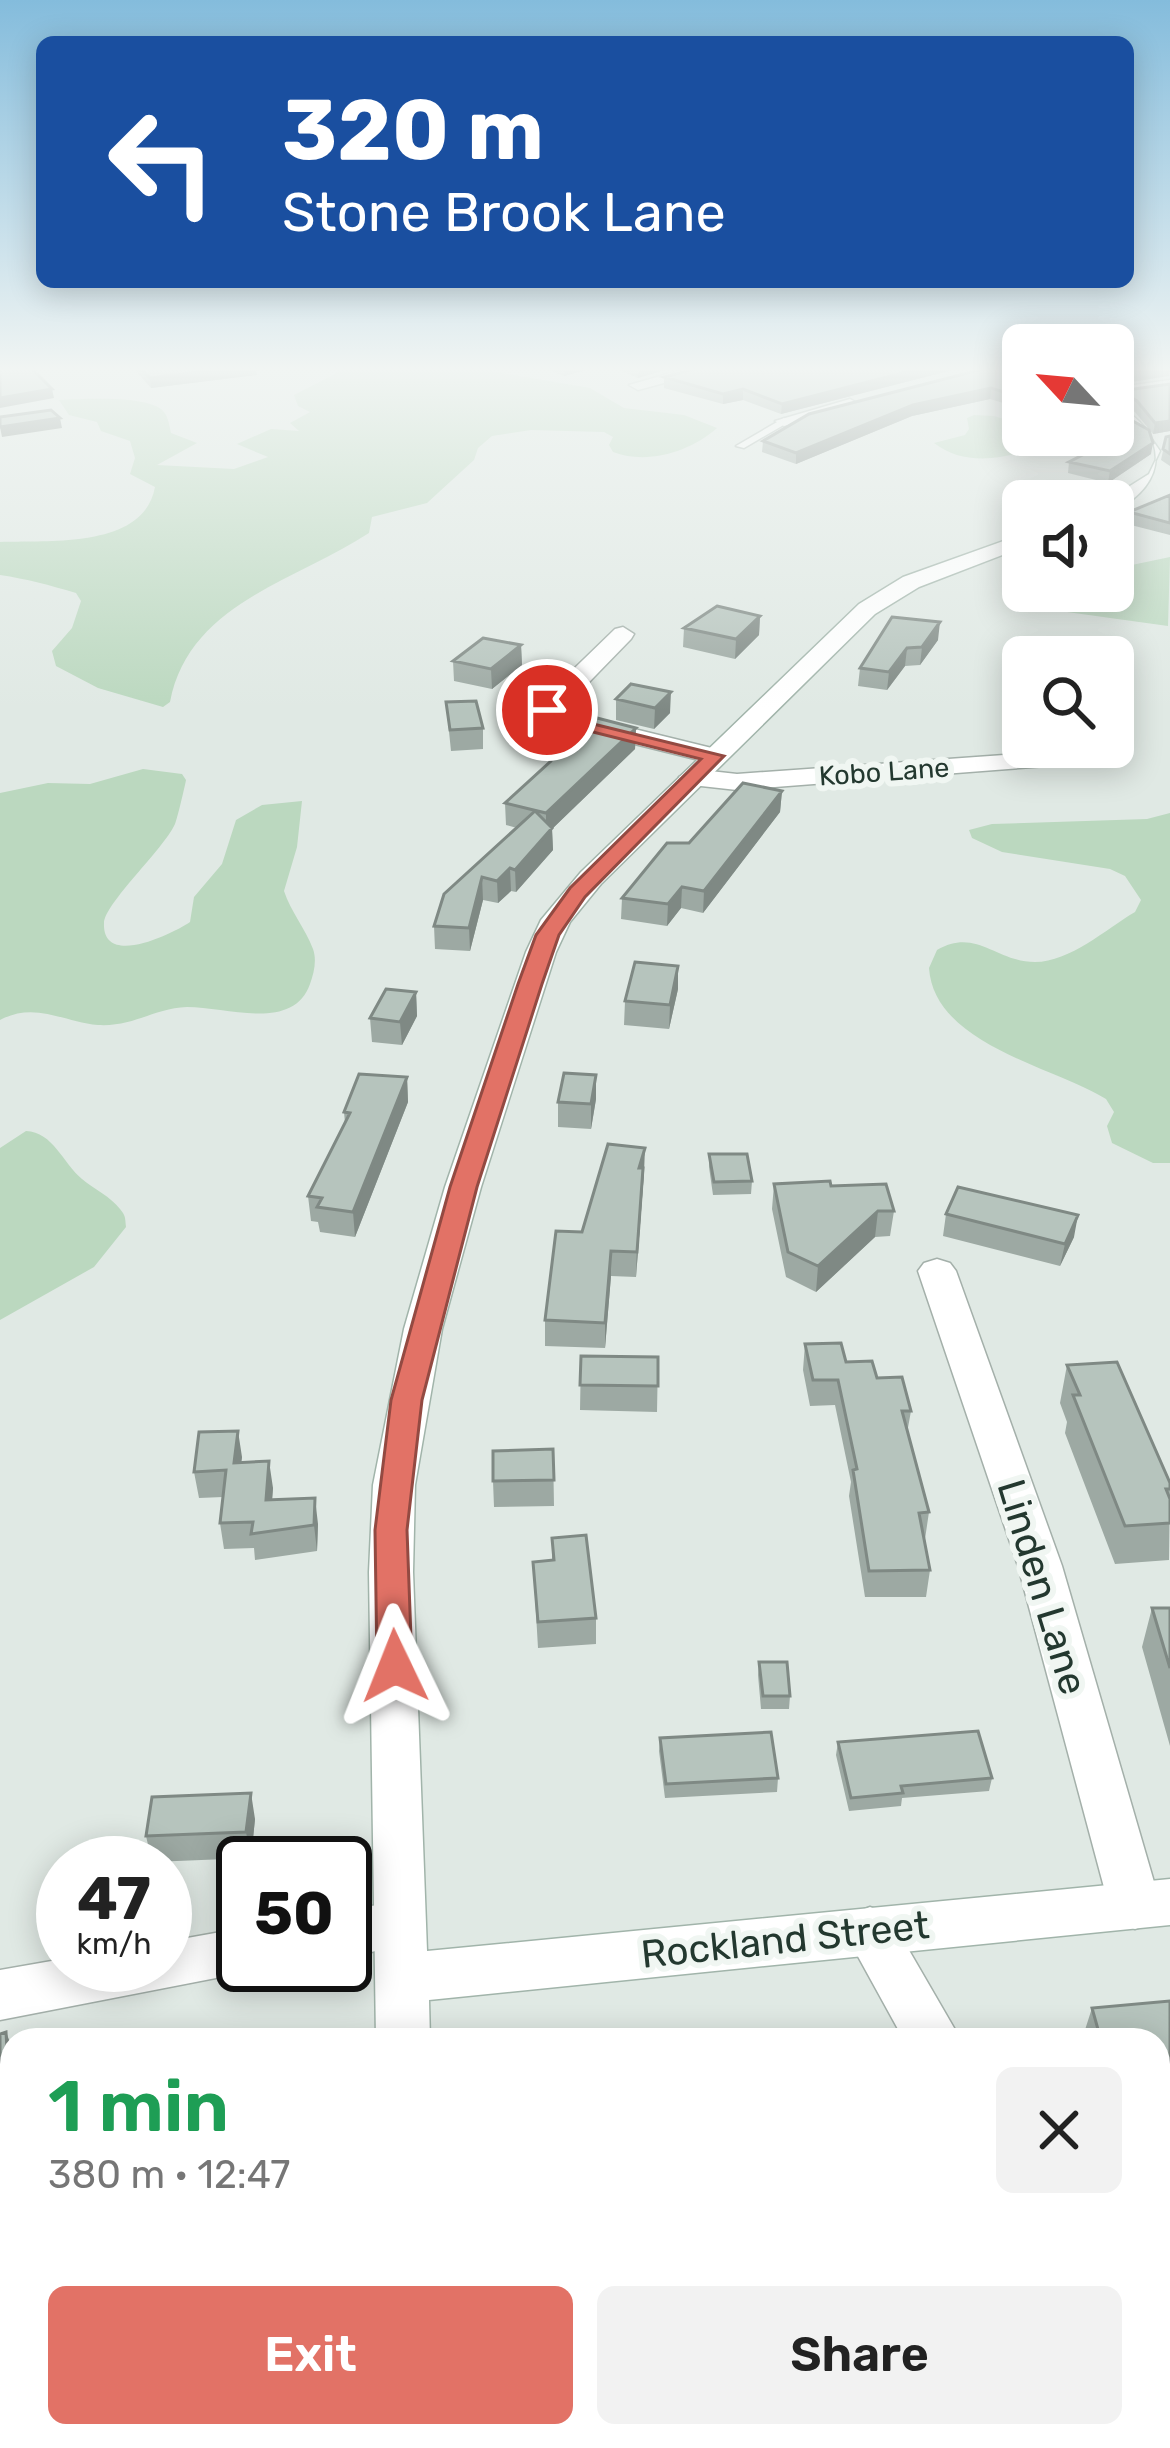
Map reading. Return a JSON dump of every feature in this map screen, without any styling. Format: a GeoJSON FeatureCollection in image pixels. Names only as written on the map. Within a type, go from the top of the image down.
{"type":"FeatureCollection","features":[{"type":"Feature","properties":{"kind":"main road"},"geometry":{"type":"LineString","coordinates":[[402,2028],[391,1530],[400,1439],[423,1329],[463,1187],[548,935],[591,878],[887,594],[1002,548]]}},
{"type":"Feature","properties":{"kind":"main road","name":"Kobo Lane"},"geometry":{"type":"LineString","coordinates":[[622,634],[604,658],[553,703],[547,715],[737,782],[1002,763]]}},
{"type":"Feature","properties":{"kind":"main road","name":"Linden Lane"},"geometry":{"type":"LineString","coordinates":[[937,1271],[1152,1904]]}},
{"type":"Feature","properties":{"kind":"main road","name":"Rockland Street"},"geometry":{"type":"LineString","coordinates":[[400,1978],[1152,1904]]}},
{"type":"Feature","properties":{"kind":"main road"},"geometry":{"type":"LineString","coordinates":[[372,1929],[397,1925]]}},
{"type":"Feature","properties":{"kind":"main road"},"geometry":{"type":"LineString","coordinates":[[870,1931],[927,2028]]}},
{"type":"Feature","properties":{"kind":"main road"},"geometry":{"type":"LineString","coordinates":[[0,1995],[216,1957]]}},
{"type":"Feature","properties":{"kind":"green space"},"geometry":{"type":"Polygon","coordinates":[[[144,481],[451,481],[427,503],[372,517],[369,533],[249,598],[222,618],[181,668],[170,702],[163,707],[98,688],[56,666],[52,651],[72,628],[81,601],[76,593],[0,575],[0,542],[68,540],[114,531],[147,507],[155,487],[144,481]]]}},
{"type":"Feature","properties":{"kind":"green space"},"geometry":{"type":"Polygon","coordinates":[[[1170,557],[1168,626],[1067,612],[1134,612],[1134,565],[1170,557]]]}},
{"type":"Feature","properties":{"kind":"green space"},"geometry":{"type":"Polygon","coordinates":[[[143,769],[182,774],[186,780],[169,835],[107,914],[106,937],[114,944],[140,944],[190,922],[194,897],[222,864],[236,820],[262,805],[302,801],[297,847],[284,891],[314,953],[310,984],[302,999],[274,1012],[187,1007],[111,1025],[37,1012],[0,1020],[0,793],[48,783],[90,784],[143,769]]]}},
{"type":"Feature","properties":{"kind":"green space"},"geometry":{"type":"Polygon","coordinates":[[[1170,813],[1170,1163],[1153,1163],[1112,1143],[1107,1126],[1114,1112],[1106,1099],[1000,1050],[952,1016],[936,994],[929,968],[937,950],[963,942],[1021,961],[1061,957],[1135,912],[1141,900],[1125,876],[1110,869],[1002,852],[972,838],[969,830],[992,824],[1147,819],[1170,813]]]}},
{"type":"Feature","properties":{"kind":"green space"},"geometry":{"type":"Polygon","coordinates":[[[26,1131],[51,1142],[82,1179],[116,1205],[126,1227],[94,1267],[0,1320],[0,1148],[26,1131]]]}},
{"type":"Feature","properties":{"kind":"building"},"geometry":{"type":"Polygon","coordinates":[[[1170,495],[1170,523],[1134,510],[1170,495]]]}},
{"type":"Feature","properties":{"kind":"building"},"geometry":{"type":"Polygon","coordinates":[[[717,606],[760,616],[736,639],[684,628],[717,606]]]}},
{"type":"Feature","properties":{"kind":"building"},"geometry":{"type":"Polygon","coordinates":[[[892,617],[940,622],[922,647],[907,648],[889,672],[860,668],[892,617]]]}},
{"type":"Feature","properties":{"kind":"building"},"geometry":{"type":"Polygon","coordinates":[[[483,638],[521,645],[491,669],[453,661],[483,638]]]}},
{"type":"Feature","properties":{"kind":"building"},"geometry":{"type":"Polygon","coordinates":[[[631,684],[671,692],[655,708],[616,699],[631,684]]]}},
{"type":"Feature","properties":{"kind":"building"},"geometry":{"type":"Polygon","coordinates":[[[476,701],[483,728],[450,730],[446,702],[476,701]]]}},
{"type":"Feature","properties":{"kind":"building"},"geometry":{"type":"Polygon","coordinates":[[[597,718],[636,728],[546,813],[505,803],[551,761],[554,736],[575,740],[597,718]]]}},
{"type":"Feature","properties":{"kind":"building"},"geometry":{"type":"Polygon","coordinates":[[[743,783],[782,791],[704,891],[682,887],[668,904],[622,898],[667,843],[689,843],[743,783]]]}},
{"type":"Feature","properties":{"kind":"building"},"geometry":{"type":"Polygon","coordinates":[[[535,811],[552,828],[515,870],[510,868],[497,881],[482,877],[469,928],[434,926],[444,894],[535,811]]]}},
{"type":"Feature","properties":{"kind":"building"},"geometry":{"type":"Polygon","coordinates":[[[635,962],[678,966],[670,1005],[625,1001],[635,962]]]}},
{"type":"Feature","properties":{"kind":"building"},"geometry":{"type":"Polygon","coordinates":[[[386,989],[416,992],[400,1022],[370,1018],[386,989]]]}},
{"type":"Feature","properties":{"kind":"building"},"geometry":{"type":"Polygon","coordinates":[[[564,1073],[596,1075],[591,1104],[558,1102],[564,1073]]]}},
{"type":"Feature","properties":{"kind":"building"},"geometry":{"type":"Polygon","coordinates":[[[359,1074],[407,1077],[353,1212],[317,1207],[322,1198],[308,1196],[350,1113],[344,1112],[359,1074]]]}},
{"type":"Feature","properties":{"kind":"building"},"geometry":{"type":"Polygon","coordinates":[[[608,1144],[645,1148],[639,1168],[643,1168],[637,1252],[611,1251],[605,1323],[545,1320],[556,1231],[582,1232],[608,1144]]]}},
{"type":"Feature","properties":{"kind":"building"},"geometry":{"type":"Polygon","coordinates":[[[709,1154],[747,1154],[752,1181],[714,1182],[709,1154]]]}},
{"type":"Feature","properties":{"kind":"building"},"geometry":{"type":"Polygon","coordinates":[[[830,1181],[831,1186],[886,1184],[894,1211],[878,1211],[818,1266],[788,1252],[774,1184],[830,1181]]]}},
{"type":"Feature","properties":{"kind":"building"},"geometry":{"type":"Polygon","coordinates":[[[958,1187],[1078,1215],[1065,1244],[946,1214],[958,1187]]]}},
{"type":"Feature","properties":{"kind":"building"},"geometry":{"type":"Polygon","coordinates":[[[841,1343],[846,1362],[872,1361],[877,1378],[902,1377],[911,1411],[902,1411],[929,1512],[919,1513],[930,1570],[869,1571],[853,1470],[857,1469],[838,1380],[813,1380],[805,1344],[841,1343]]]}},
{"type":"Feature","properties":{"kind":"building"},"geometry":{"type":"Polygon","coordinates":[[[581,1356],[658,1357],[658,1386],[580,1385],[581,1356]]]}},
{"type":"Feature","properties":{"kind":"building"},"geometry":{"type":"Polygon","coordinates":[[[1117,1362],[1170,1483],[1166,1489],[1170,1523],[1125,1526],[1073,1395],[1080,1395],[1067,1365],[1117,1362]]]}},
{"type":"Feature","properties":{"kind":"building"},"geometry":{"type":"Polygon","coordinates":[[[238,1431],[234,1463],[269,1461],[266,1500],[315,1498],[314,1525],[251,1534],[253,1522],[220,1523],[226,1470],[194,1472],[199,1432],[238,1431]]]}},
{"type":"Feature","properties":{"kind":"building"},"geometry":{"type":"Polygon","coordinates":[[[553,1449],[554,1480],[493,1481],[493,1451],[553,1449]]]}},
{"type":"Feature","properties":{"kind":"building"},"geometry":{"type":"Polygon","coordinates":[[[586,1535],[596,1618],[538,1622],[533,1562],[554,1560],[552,1538],[586,1535]]]}},
{"type":"Feature","properties":{"kind":"building"},"geometry":{"type":"Polygon","coordinates":[[[1152,1608],[1170,1608],[1170,1668],[1152,1608]]]}},
{"type":"Feature","properties":{"kind":"building"},"geometry":{"type":"Polygon","coordinates":[[[759,1662],[787,1662],[790,1696],[763,1696],[759,1662]]]}},
{"type":"Feature","properties":{"kind":"building"},"geometry":{"type":"Polygon","coordinates":[[[978,1731],[992,1778],[901,1786],[903,1793],[851,1798],[838,1742],[978,1731]]]}},
{"type":"Feature","properties":{"kind":"building"},"geometry":{"type":"Polygon","coordinates":[[[771,1732],[778,1778],[666,1784],[660,1738],[771,1732]]]}},
{"type":"Feature","properties":{"kind":"building"},"geometry":{"type":"Polygon","coordinates":[[[251,1793],[246,1832],[146,1836],[152,1797],[251,1793]]]}},
{"type":"Feature","properties":{"kind":"building"},"geometry":{"type":"Polygon","coordinates":[[[1170,2001],[1170,2028],[1098,2028],[1092,2008],[1170,2001]]]}},
{"type":"Feature","properties":{"kind":"route"},"geometry":{"type":"LineString","coordinates":[[395,1666],[391,1530],[406,1400],[463,1187],[530,984],[556,920],[591,878],[715,756],[557,720],[547,710]]}}]}
